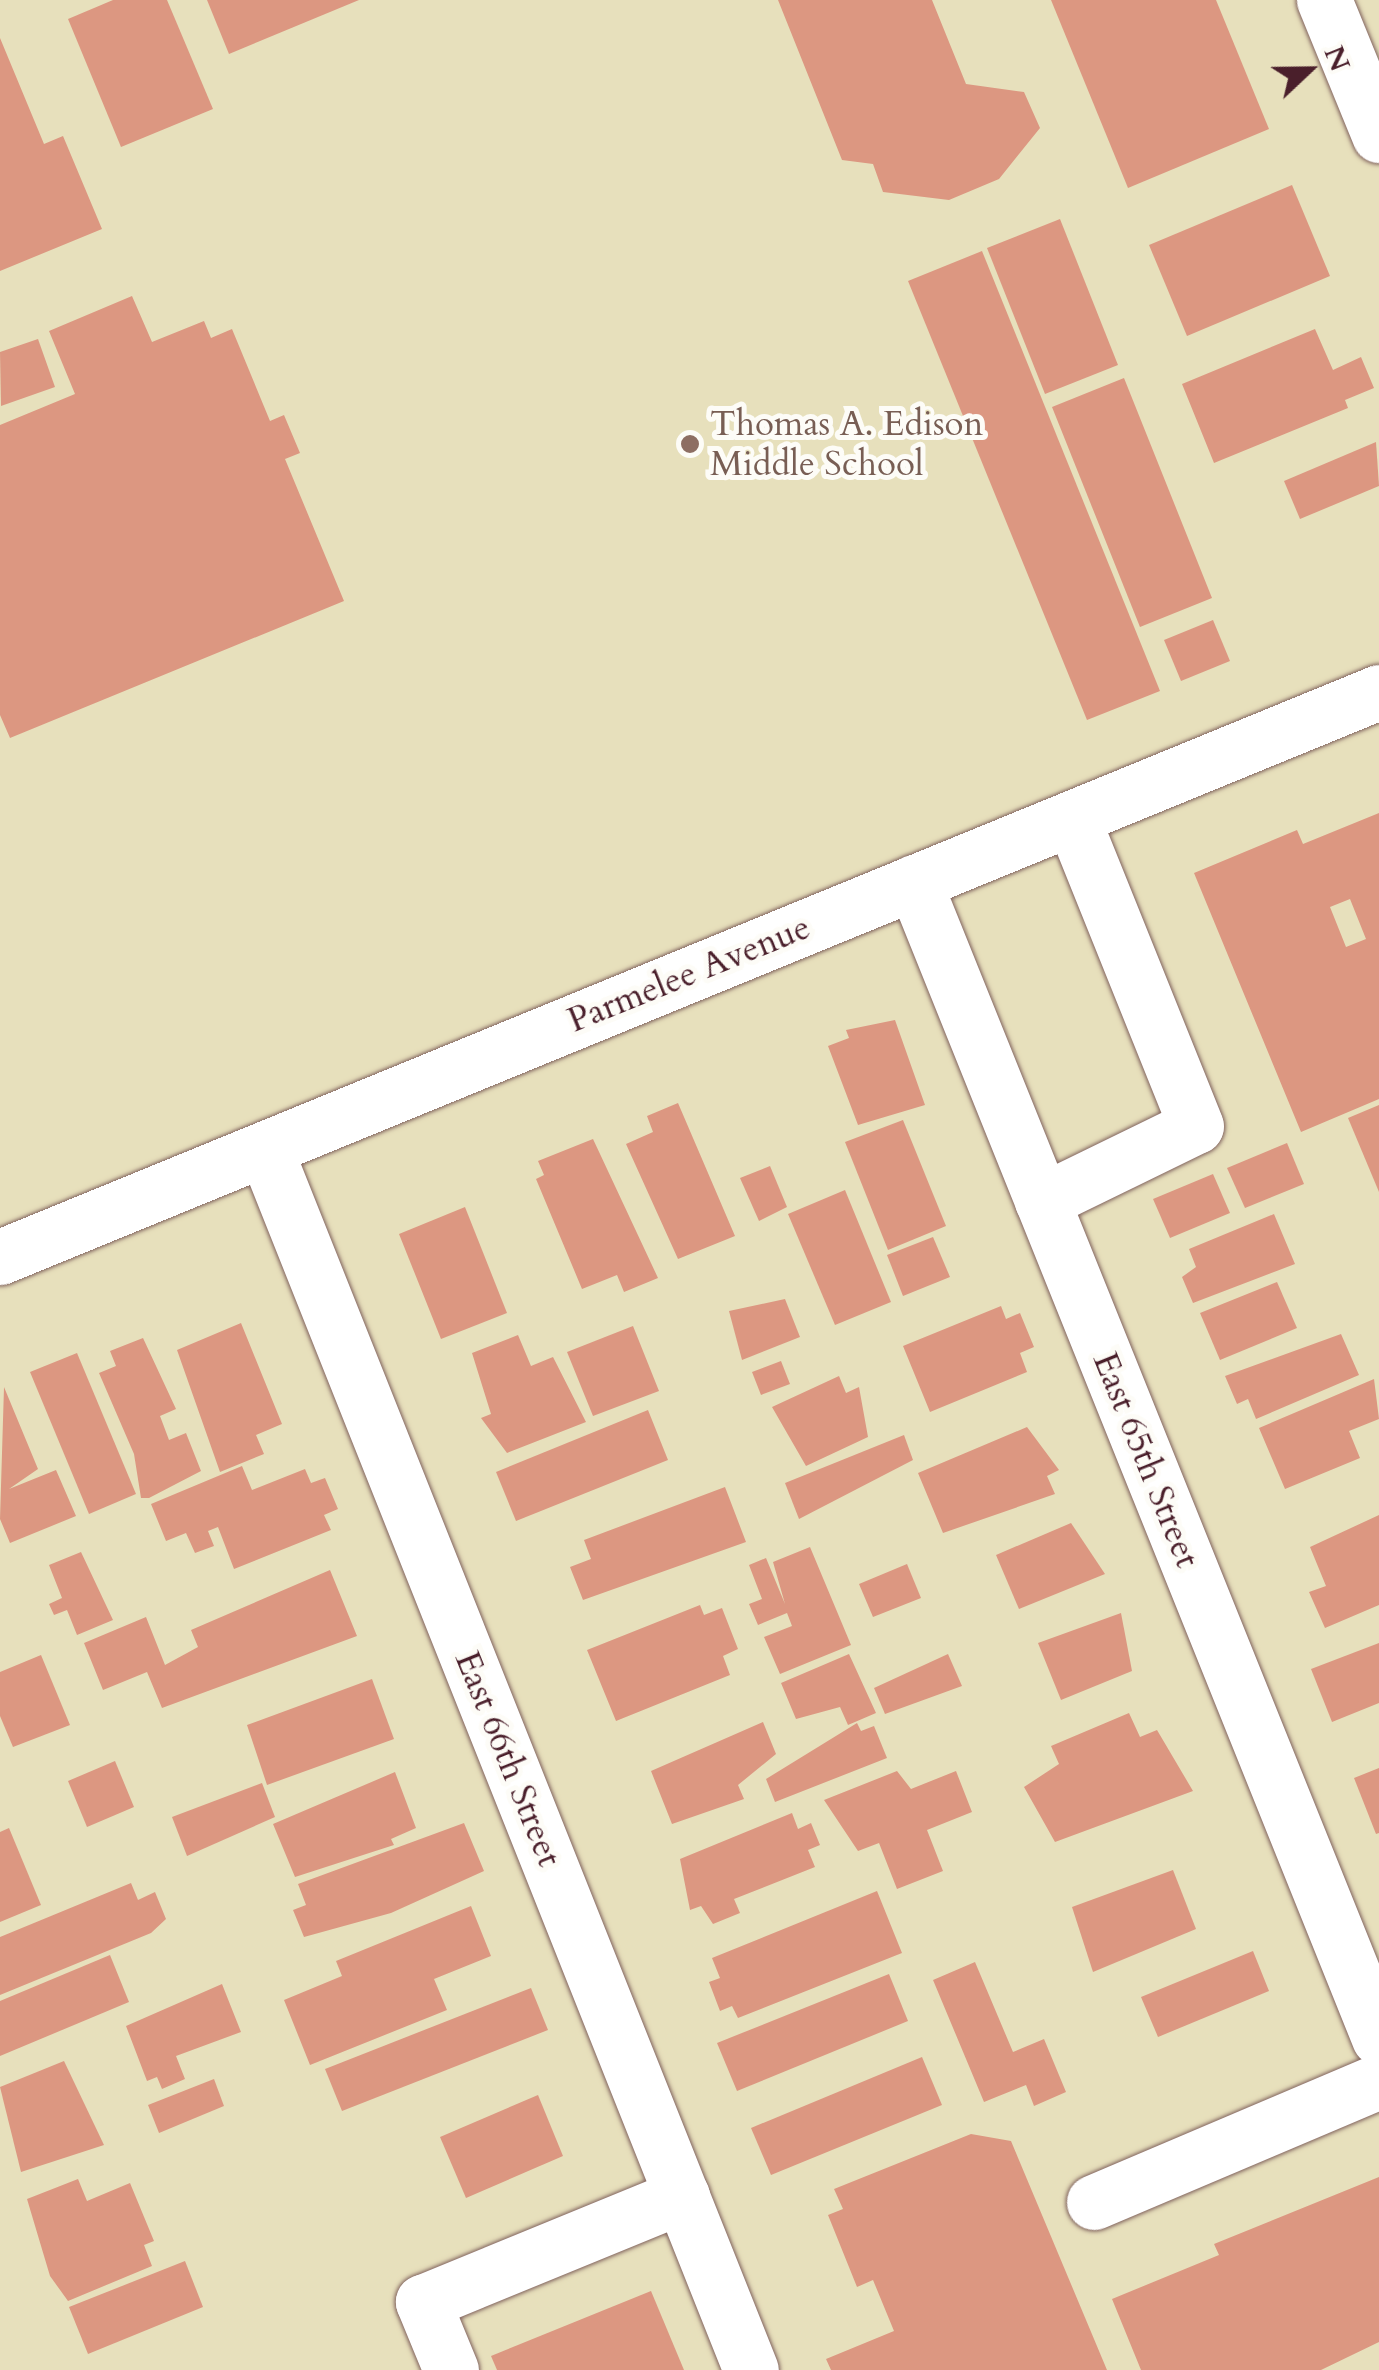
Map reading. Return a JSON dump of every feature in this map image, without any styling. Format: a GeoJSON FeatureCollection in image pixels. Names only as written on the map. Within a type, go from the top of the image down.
{"type":"FeatureCollection","features":[{"type":"Feature","properties":{"kind":"street"},"geometry":{"type":"LineString","coordinates":[[1324,0],[1379,135]]}},
{"type":"Feature","properties":{"kind":"street","name":"Parmelee Avenue"},"geometry":{"type":"LineString","coordinates":[[0,1257],[1379,692]]}},
{"type":"Feature","properties":{"kind":"street"},"geometry":{"type":"LineString","coordinates":[[1042,1202],[1196,1126],[1072,818]]}},
{"type":"Feature","properties":{"kind":"street","name":"East 65th Street"},"geometry":{"type":"LineString","coordinates":[[914,882],[1379,2038]]}},
{"type":"Feature","properties":{"kind":"street","name":"East 66th Street"},"geometry":{"type":"LineString","coordinates":[[265,1148],[751,2370]]}},
{"type":"Feature","properties":{"kind":"street"},"geometry":{"type":"LineString","coordinates":[[1094,2202],[1379,2081]]}},
{"type":"Feature","properties":{"kind":"street"},"geometry":{"type":"LineString","coordinates":[[450,2370],[423,2302],[682,2196]]}},
{"type":"Feature","properties":{"kind":"building"},"geometry":{"type":"Polygon","coordinates":[[[113,0],[167,0],[213,109],[121,147],[68,19],[113,0]]]}},
{"type":"Feature","properties":{"kind":"building"},"geometry":{"type":"Polygon","coordinates":[[[207,0],[359,0],[229,54],[207,0]]]}},
{"type":"Feature","properties":{"kind":"building"},"geometry":{"type":"Polygon","coordinates":[[[778,0],[932,0],[966,84],[1024,92],[1040,128],[999,179],[949,200],[883,192],[873,164],[842,160],[778,0]]]}},
{"type":"Feature","properties":{"kind":"building"},"geometry":{"type":"Polygon","coordinates":[[[1051,0],[1216,0],[1269,129],[1128,188],[1051,0]]]}},
{"type":"Feature","properties":{"kind":"building"},"geometry":{"type":"Polygon","coordinates":[[[0,38],[44,144],[63,136],[102,229],[0,271],[0,38]]]}},
{"type":"Feature","properties":{"kind":"building"},"geometry":{"type":"Polygon","coordinates":[[[1292,185],[1330,276],[1187,336],[1149,245],[1292,185]]]}},
{"type":"Feature","properties":{"kind":"building"},"geometry":{"type":"Polygon","coordinates":[[[1060,219],[1118,365],[1045,394],[987,248],[1060,219]]]}},
{"type":"Feature","properties":{"kind":"building"},"geometry":{"type":"Polygon","coordinates":[[[982,251],[1160,691],[1087,720],[908,281],[982,251]]]}},
{"type":"Feature","properties":{"kind":"building"},"geometry":{"type":"Polygon","coordinates":[[[132,296],[152,342],[204,321],[211,338],[232,329],[270,421],[284,415],[300,453],[285,459],[344,601],[10,738],[0,715],[0,425],[75,394],[49,331],[132,296]]]}},
{"type":"Feature","properties":{"kind":"building"},"geometry":{"type":"Polygon","coordinates":[[[1315,329],[1333,370],[1361,357],[1374,388],[1345,400],[1348,408],[1214,463],[1182,384],[1315,329]]]}},
{"type":"Feature","properties":{"kind":"building"},"geometry":{"type":"Polygon","coordinates":[[[38,339],[55,387],[1,406],[0,352],[38,339]]]}},
{"type":"Feature","properties":{"kind":"building"},"geometry":{"type":"Polygon","coordinates":[[[1124,378],[1212,598],[1140,627],[1052,407],[1124,378]]]}},
{"type":"Feature","properties":{"kind":"building"},"geometry":{"type":"Polygon","coordinates":[[[1376,442],[1379,486],[1300,519],[1284,481],[1376,442]]]}},
{"type":"Feature","properties":{"kind":"building"},"geometry":{"type":"Polygon","coordinates":[[[1213,620],[1230,661],[1181,681],[1164,640],[1213,620]]]}},
{"type":"Feature","properties":{"kind":"building"},"geometry":{"type":"Polygon","coordinates":[[[1379,813],[1379,1099],[1301,1132],[1194,873],[1297,830],[1303,844],[1379,813]],[[1350,899],[1330,907],[1346,947],[1366,939],[1350,899]]]}},
{"type":"Feature","properties":{"kind":"building"},"geometry":{"type":"Polygon","coordinates":[[[895,1020],[925,1105],[858,1125],[828,1046],[849,1038],[846,1030],[895,1020]]]}},
{"type":"Feature","properties":{"kind":"building"},"geometry":{"type":"Polygon","coordinates":[[[678,1103],[735,1236],[678,1259],[626,1144],[653,1132],[647,1116],[678,1103]]]}},
{"type":"Feature","properties":{"kind":"building"},"geometry":{"type":"Polygon","coordinates":[[[1379,1105],[1379,1192],[1348,1118],[1379,1105]]]}},
{"type":"Feature","properties":{"kind":"building"},"geometry":{"type":"Polygon","coordinates":[[[903,1120],[946,1226],[888,1250],[845,1142],[903,1120]]]}},
{"type":"Feature","properties":{"kind":"building"},"geometry":{"type":"Polygon","coordinates":[[[593,1139],[658,1278],[624,1292],[617,1275],[582,1289],[536,1179],[544,1175],[538,1161],[593,1139]]]}},
{"type":"Feature","properties":{"kind":"building"},"geometry":{"type":"Polygon","coordinates":[[[1287,1143],[1304,1184],[1245,1208],[1227,1168],[1287,1143]]]}},
{"type":"Feature","properties":{"kind":"building"},"geometry":{"type":"Polygon","coordinates":[[[770,1166],[787,1207],[759,1221],[740,1178],[770,1166]]]}},
{"type":"Feature","properties":{"kind":"building"},"geometry":{"type":"Polygon","coordinates":[[[1213,1174],[1230,1213],[1170,1238],[1153,1199],[1213,1174]]]}},
{"type":"Feature","properties":{"kind":"building"},"geometry":{"type":"Polygon","coordinates":[[[845,1190],[891,1302],[835,1325],[788,1214],[845,1190]]]}},
{"type":"Feature","properties":{"kind":"building"},"geometry":{"type":"Polygon","coordinates":[[[465,1207],[507,1313],[441,1339],[399,1234],[465,1207]]]}},
{"type":"Feature","properties":{"kind":"building"},"geometry":{"type":"Polygon","coordinates":[[[1274,1214],[1295,1264],[1193,1303],[1182,1277],[1196,1267],[1189,1249],[1274,1214]]]}},
{"type":"Feature","properties":{"kind":"building"},"geometry":{"type":"Polygon","coordinates":[[[933,1237],[950,1277],[903,1296],[887,1255],[933,1237]]]}},
{"type":"Feature","properties":{"kind":"building"},"geometry":{"type":"Polygon","coordinates":[[[1277,1282],[1297,1328],[1220,1360],[1200,1313],[1277,1282]]]}},
{"type":"Feature","properties":{"kind":"building"},"geometry":{"type":"Polygon","coordinates":[[[785,1299],[800,1337],[742,1360],[729,1311],[785,1299]]]}},
{"type":"Feature","properties":{"kind":"building"},"geometry":{"type":"Polygon","coordinates":[[[1001,1306],[1006,1319],[1020,1313],[1034,1347],[1020,1353],[1027,1372],[930,1412],[903,1346],[1001,1306]]]}},
{"type":"Feature","properties":{"kind":"building"},"geometry":{"type":"Polygon","coordinates":[[[241,1323],[282,1424],[256,1435],[264,1454],[220,1472],[177,1350],[241,1323]]]}},
{"type":"Feature","properties":{"kind":"building"},"geometry":{"type":"Polygon","coordinates":[[[633,1326],[659,1391],[593,1416],[567,1352],[633,1326]]]}},
{"type":"Feature","properties":{"kind":"building"},"geometry":{"type":"Polygon","coordinates":[[[1341,1334],[1359,1375],[1256,1419],[1248,1399],[1237,1404],[1225,1376],[1341,1334]]]}},
{"type":"Feature","properties":{"kind":"building"},"geometry":{"type":"Polygon","coordinates":[[[518,1335],[531,1366],[553,1357],[586,1422],[507,1453],[481,1418],[491,1414],[472,1353],[518,1335]]]}},
{"type":"Feature","properties":{"kind":"building"},"geometry":{"type":"Polygon","coordinates":[[[143,1338],[176,1409],[160,1416],[169,1440],[186,1433],[201,1471],[149,1498],[141,1498],[134,1454],[99,1373],[116,1366],[110,1351],[143,1338]]]}},
{"type":"Feature","properties":{"kind":"building"},"geometry":{"type":"Polygon","coordinates":[[[77,1353],[136,1494],[89,1514],[30,1372],[77,1353]]]}},
{"type":"Feature","properties":{"kind":"building"},"geometry":{"type":"Polygon","coordinates":[[[781,1361],[790,1384],[761,1395],[752,1372],[781,1361]]]}},
{"type":"Feature","properties":{"kind":"building"},"geometry":{"type":"Polygon","coordinates":[[[839,1376],[846,1393],[859,1387],[868,1437],[806,1466],[772,1407],[839,1376]]]}},
{"type":"Feature","properties":{"kind":"building"},"geometry":{"type":"Polygon","coordinates":[[[1374,1379],[1379,1419],[1349,1431],[1360,1458],[1285,1489],[1259,1428],[1374,1379]]]}},
{"type":"Feature","properties":{"kind":"building"},"geometry":{"type":"Polygon","coordinates":[[[4,1387],[38,1469],[9,1489],[56,1470],[76,1516],[10,1543],[0,1519],[4,1387]]]}},
{"type":"Feature","properties":{"kind":"building"},"geometry":{"type":"Polygon","coordinates":[[[648,1410],[668,1460],[516,1521],[496,1472],[648,1410]]]}},
{"type":"Feature","properties":{"kind":"building"},"geometry":{"type":"Polygon","coordinates":[[[1027,1427],[1059,1470],[1047,1476],[1055,1494],[943,1533],[918,1473],[1027,1427]]]}},
{"type":"Feature","properties":{"kind":"building"},"geometry":{"type":"Polygon","coordinates":[[[904,1435],[913,1460],[799,1519],[785,1483],[904,1435]]]}},
{"type":"Feature","properties":{"kind":"building"},"geometry":{"type":"Polygon","coordinates":[[[242,1466],[252,1490],[305,1469],[311,1483],[325,1478],[338,1509],[324,1515],[331,1530],[234,1569],[218,1527],[208,1531],[214,1546],[195,1553],[186,1533],[166,1541],[151,1504],[242,1466]]]}},
{"type":"Feature","properties":{"kind":"building"},"geometry":{"type":"Polygon","coordinates":[[[725,1487],[746,1542],[583,1600],[570,1567],[591,1559],[584,1540],[725,1487]]]}},
{"type":"Feature","properties":{"kind":"building"},"geometry":{"type":"Polygon","coordinates":[[[1379,1515],[1379,1605],[1325,1628],[1309,1592],[1326,1586],[1310,1547],[1379,1515]]]}},
{"type":"Feature","properties":{"kind":"building"},"geometry":{"type":"Polygon","coordinates":[[[1071,1523],[1105,1574],[1019,1609],[996,1555],[1071,1523]]]}},
{"type":"Feature","properties":{"kind":"building"},"geometry":{"type":"Polygon","coordinates":[[[810,1547],[851,1645],[780,1674],[764,1637],[792,1626],[787,1613],[758,1625],[749,1604],[762,1599],[749,1565],[766,1558],[785,1604],[773,1562],[810,1547]]]}},
{"type":"Feature","properties":{"kind":"building"},"geometry":{"type":"Polygon","coordinates":[[[81,1552],[113,1620],[77,1635],[67,1610],[54,1615],[49,1604],[62,1598],[49,1565],[81,1552]]]}},
{"type":"Feature","properties":{"kind":"building"},"geometry":{"type":"Polygon","coordinates":[[[907,1564],[921,1598],[873,1617],[859,1584],[907,1564]]]}},
{"type":"Feature","properties":{"kind":"building"},"geometry":{"type":"Polygon","coordinates":[[[330,1570],[357,1636],[162,1708],[147,1672],[103,1690],[84,1643],[146,1617],[165,1665],[198,1647],[191,1630],[330,1570]]]}},
{"type":"Feature","properties":{"kind":"building"},"geometry":{"type":"Polygon","coordinates":[[[700,1605],[704,1615],[722,1608],[738,1649],[723,1656],[730,1675],[616,1721],[587,1650],[700,1605]]]}},
{"type":"Feature","properties":{"kind":"building"},"geometry":{"type":"Polygon","coordinates":[[[1121,1613],[1132,1671],[1061,1700],[1038,1643],[1121,1613]]]}},
{"type":"Feature","properties":{"kind":"building"},"geometry":{"type":"Polygon","coordinates":[[[1379,1643],[1379,1703],[1332,1722],[1311,1669],[1379,1643]]]}},
{"type":"Feature","properties":{"kind":"building"},"geometry":{"type":"Polygon","coordinates":[[[849,1654],[876,1713],[848,1725],[840,1707],[796,1719],[781,1683],[849,1654]]]}},
{"type":"Feature","properties":{"kind":"building"},"geometry":{"type":"Polygon","coordinates":[[[948,1654],[962,1686],[885,1714],[874,1688],[948,1654]]]}},
{"type":"Feature","properties":{"kind":"building"},"geometry":{"type":"Polygon","coordinates":[[[41,1655],[70,1725],[13,1747],[0,1716],[0,1672],[41,1655]]]}},
{"type":"Feature","properties":{"kind":"building"},"geometry":{"type":"Polygon","coordinates":[[[372,1679],[394,1739],[267,1785],[247,1725],[372,1679]]]}},
{"type":"Feature","properties":{"kind":"building"},"geometry":{"type":"Polygon","coordinates":[[[1129,1713],[1140,1737],[1157,1730],[1193,1791],[1055,1842],[1024,1787],[1059,1764],[1051,1746],[1129,1713]]]}},
{"type":"Feature","properties":{"kind":"building"},"geometry":{"type":"Polygon","coordinates":[[[763,1722],[776,1754],[738,1785],[744,1799],[672,1824],[651,1771],[763,1722]]]}},
{"type":"Feature","properties":{"kind":"building"},"geometry":{"type":"Polygon","coordinates":[[[857,1723],[861,1731],[874,1726],[887,1758],[775,1802],[766,1779],[857,1723]]]}},
{"type":"Feature","properties":{"kind":"building"},"geometry":{"type":"Polygon","coordinates":[[[115,1761],[134,1807],[87,1827],[68,1781],[115,1761]]]}},
{"type":"Feature","properties":{"kind":"building"},"geometry":{"type":"Polygon","coordinates":[[[1379,1768],[1379,1833],[1376,1834],[1354,1778],[1379,1768]]]}},
{"type":"Feature","properties":{"kind":"building"},"geometry":{"type":"Polygon","coordinates":[[[897,1771],[911,1789],[956,1771],[972,1812],[927,1830],[943,1871],[897,1889],[879,1843],[858,1851],[824,1800],[897,1771]]]}},
{"type":"Feature","properties":{"kind":"building"},"geometry":{"type":"Polygon","coordinates":[[[395,1772],[416,1828],[391,1839],[394,1845],[295,1877],[273,1824],[395,1772]]]}},
{"type":"Feature","properties":{"kind":"building"},"geometry":{"type":"Polygon","coordinates":[[[262,1783],[275,1817],[187,1856],[172,1817],[262,1783]]]}},
{"type":"Feature","properties":{"kind":"building"},"geometry":{"type":"Polygon","coordinates":[[[792,1813],[798,1829],[811,1823],[820,1845],[808,1850],[815,1867],[734,1899],[740,1913],[713,1924],[701,1906],[690,1910],[680,1859],[792,1813]]]}},
{"type":"Feature","properties":{"kind":"building"},"geometry":{"type":"Polygon","coordinates":[[[464,1823],[484,1871],[391,1913],[304,1937],[293,1910],[306,1905],[298,1884],[464,1823]]]}},
{"type":"Feature","properties":{"kind":"building"},"geometry":{"type":"Polygon","coordinates":[[[9,1828],[41,1905],[0,1922],[0,1832],[9,1828]]]}},
{"type":"Feature","properties":{"kind":"building"},"geometry":{"type":"Polygon","coordinates":[[[1173,1870],[1196,1929],[1093,1972],[1072,1907],[1173,1870]]]}},
{"type":"Feature","properties":{"kind":"building"},"geometry":{"type":"Polygon","coordinates":[[[131,1883],[138,1900],[155,1892],[166,1919],[151,1933],[0,1995],[0,1937],[131,1883]]]}},
{"type":"Feature","properties":{"kind":"building"},"geometry":{"type":"Polygon","coordinates":[[[877,1891],[902,1953],[738,2018],[732,2006],[720,2011],[709,1982],[720,1978],[712,1958],[877,1891]]]}},
{"type":"Feature","properties":{"kind":"building"},"geometry":{"type":"Polygon","coordinates":[[[471,1906],[491,1956],[434,1979],[447,2010],[310,2065],[284,2000],[342,1976],[336,1961],[471,1906]]]}},
{"type":"Feature","properties":{"kind":"building"},"geometry":{"type":"Polygon","coordinates":[[[1253,1951],[1269,1991],[1158,2037],[1141,1997],[1253,1951]]]}},
{"type":"Feature","properties":{"kind":"building"},"geometry":{"type":"Polygon","coordinates":[[[110,1955],[129,2002],[0,2056],[0,2001],[110,1955]]]}},
{"type":"Feature","properties":{"kind":"building"},"geometry":{"type":"Polygon","coordinates":[[[975,1962],[1013,2052],[1044,2039],[1066,2092],[1034,2106],[1026,2085],[984,2102],[933,1980],[975,1962]]]}},
{"type":"Feature","properties":{"kind":"building"},"geometry":{"type":"Polygon","coordinates":[[[889,1974],[908,2021],[737,2091],[717,2043],[889,1974]]]}},
{"type":"Feature","properties":{"kind":"building"},"geometry":{"type":"Polygon","coordinates":[[[222,1984],[241,2032],[176,2056],[185,2079],[162,2089],[157,2077],[147,2081],[126,2026],[222,1984]]]}},
{"type":"Feature","properties":{"kind":"building"},"geometry":{"type":"Polygon","coordinates":[[[531,1988],[548,2030],[342,2111],[325,2069],[531,1988]]]}},
{"type":"Feature","properties":{"kind":"building"},"geometry":{"type":"Polygon","coordinates":[[[922,2057],[942,2105],[771,2175],[751,2128],[922,2057]]]}},
{"type":"Feature","properties":{"kind":"building"},"geometry":{"type":"Polygon","coordinates":[[[64,2061],[104,2145],[21,2172],[0,2087],[64,2061]]]}},
{"type":"Feature","properties":{"kind":"building"},"geometry":{"type":"Polygon","coordinates":[[[214,2079],[224,2106],[159,2133],[148,2105],[214,2079]]]}},
{"type":"Feature","properties":{"kind":"building"},"geometry":{"type":"Polygon","coordinates":[[[538,2095],[563,2156],[466,2198],[440,2137],[538,2095]]]}},
{"type":"Feature","properties":{"kind":"building"},"geometry":{"type":"Polygon","coordinates":[[[971,2134],[1011,2141],[1107,2370],[831,2370],[826,2359],[894,2331],[873,2280],[857,2287],[828,2215],[843,2209],[834,2189],[971,2134]]]}},
{"type":"Feature","properties":{"kind":"building"},"geometry":{"type":"Polygon","coordinates":[[[1379,2177],[1379,2342],[1321,2370],[1141,2370],[1112,2299],[1219,2255],[1214,2244],[1379,2177]]]}},
{"type":"Feature","properties":{"kind":"building"},"geometry":{"type":"Polygon","coordinates":[[[78,2179],[87,2201],[130,2183],[154,2241],[144,2245],[152,2266],[68,2301],[50,2276],[27,2199],[78,2179]]]}},
{"type":"Feature","properties":{"kind":"building"},"geometry":{"type":"Polygon","coordinates":[[[185,2261],[203,2307],[88,2354],[69,2307],[185,2261]]]}},
{"type":"Feature","properties":{"kind":"building"},"geometry":{"type":"Polygon","coordinates":[[[651,2291],[684,2370],[497,2370],[491,2356],[651,2291]]]}},
{"type":"Feature","properties":{"kind":"place","name":"Thomas A. Edison Middle School"},"geometry":{"type":"Point","coordinates":[690,444]}}]}
